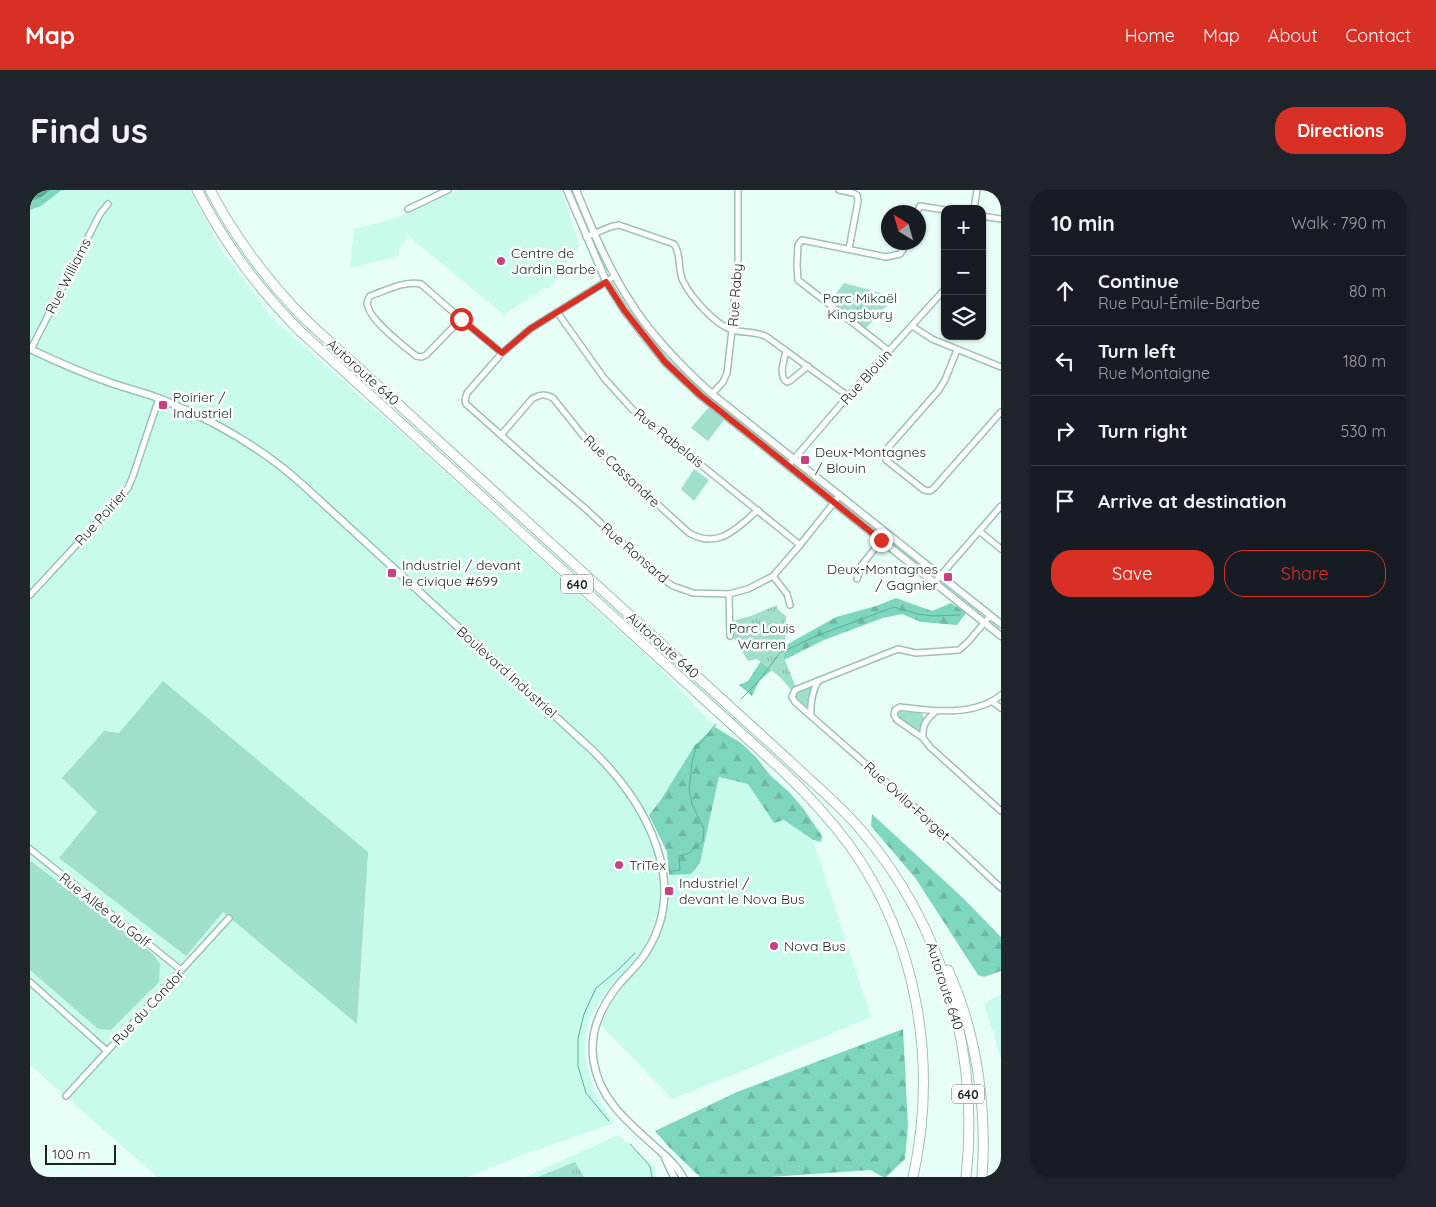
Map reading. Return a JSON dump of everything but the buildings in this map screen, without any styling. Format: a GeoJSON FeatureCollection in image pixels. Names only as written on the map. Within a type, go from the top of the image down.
{"type":"FeatureCollection","features":[{"type":"Feature","properties":{"kind":"highway","name":"Autoroute 640"},"geometry":{"type":"LineString","coordinates":[[197,190],[242,265],[268,298],[301,332],[784,772],[821,809],[855,853],[883,903],[911,978],[916,1003],[923,1054],[924,1095],[921,1135],[913,1177]]}},
{"type":"Feature","properties":{"kind":"highway","name":"Autoroute 640"},"geometry":{"type":"LineString","coordinates":[[210,190],[228,222],[250,254],[273,284],[307,321],[770,742],[850,818],[873,845],[898,879],[926,930],[952,988],[959,1010],[968,1092],[969,1138],[966,1177]]}},
{"type":"Feature","properties":{"kind":"highway"},"geometry":{"type":"LineString","coordinates":[[959,1010],[970,1038],[979,1082],[984,1177]]}},
{"type":"Feature","properties":{"kind":"street"},"geometry":{"type":"LineString","coordinates":[[408,209],[448,190]]}},
{"type":"Feature","properties":{"kind":"street"},"geometry":{"type":"LineString","coordinates":[[567,190],[606,282],[624,310],[665,362],[700,395],[1001,636]]}},
{"type":"Feature","properties":{"kind":"street"},"geometry":{"type":"LineString","coordinates":[[576,190],[594,234],[632,305],[659,341],[688,372],[712,394],[1001,624]]}},
{"type":"Feature","properties":{"kind":"street","name":"Rue Raby"},"geometry":{"type":"LineString","coordinates":[[712,394],[723,382],[727,373],[738,260],[738,190]]}},
{"type":"Feature","properties":{"kind":"street"},"geometry":{"type":"LineString","coordinates":[[839,190],[857,195],[858,200],[849,249]]}},
{"type":"Feature","properties":{"kind":"street"},"geometry":{"type":"LineString","coordinates":[[975,205],[977,190]]}},
{"type":"Feature","properties":{"kind":"street","name":"Rue Williams"},"geometry":{"type":"LineString","coordinates":[[31,349],[100,214],[108,204]]}},
{"type":"Feature","properties":{"kind":"street"},"geometry":{"type":"LineString","coordinates":[[926,207],[941,209]]}},
{"type":"Feature","properties":{"kind":"street"},"geometry":{"type":"LineString","coordinates":[[986,217],[1001,219]]}},
{"type":"Feature","properties":{"kind":"street"},"geometry":{"type":"LineString","coordinates":[[586,236],[610,226],[619,225],[674,244],[679,251],[680,274],[686,286],[719,324],[732,330],[760,333],[848,396]]}},
{"type":"Feature","properties":{"kind":"street"},"geometry":{"type":"LineString","coordinates":[[889,351],[798,280],[798,245],[802,240],[886,257],[900,254],[903,250]]}},
{"type":"Feature","properties":{"kind":"street"},"geometry":{"type":"LineString","coordinates":[[461,319],[426,355],[422,357],[416,356],[377,321],[368,307],[368,300],[370,296],[413,282],[421,284],[502,353],[530,329],[615,276]]}},
{"type":"Feature","properties":{"kind":"street","name":"Rue Blouin"},"geometry":{"type":"LineString","coordinates":[[788,466],[848,396],[941,293]]}},
{"type":"Feature","properties":{"kind":"street","name":"Rue Rabelais"},"geometry":{"type":"LineString","coordinates":[[557,312],[604,378],[632,409],[800,545]]}},
{"type":"Feature","properties":{"kind":"street"},"geometry":{"type":"LineString","coordinates":[[912,326],[932,340],[1001,367]]}},
{"type":"Feature","properties":{"kind":"street","name":"Boulevard Industriel"},"geometry":{"type":"LineString","coordinates":[[31,349],[90,375],[159,398],[203,417],[262,451],[285,469],[591,749],[611,770],[629,793],[648,826],[659,851],[663,875],[663,904],[659,924],[650,946],[640,961],[613,992],[601,1013],[594,1034],[592,1054],[598,1080],[609,1101],[622,1116],[675,1165],[683,1177]]}},
{"type":"Feature","properties":{"kind":"street"},"geometry":{"type":"LineString","coordinates":[[957,350],[938,392],[887,449],[885,454],[886,460],[924,490],[930,491],[1001,412]]}},
{"type":"Feature","properties":{"kind":"street"},"geometry":{"type":"LineString","coordinates":[[786,351],[782,376],[784,381],[790,381],[808,366]]}},
{"type":"Feature","properties":{"kind":"street","name":"Rue Ronsard"},"geometry":{"type":"LineString","coordinates":[[502,353],[467,393],[464,400],[466,404],[587,510],[654,573],[673,586],[693,593],[729,594],[748,589],[772,576],[800,545],[840,495]]}},
{"type":"Feature","properties":{"kind":"street","name":"Rue Cassandre"},"geometry":{"type":"LineString","coordinates":[[501,435],[532,399],[538,395],[546,395],[553,398],[585,438],[697,538],[707,540],[731,534],[758,510]]}},
{"type":"Feature","properties":{"kind":"street","name":"Rue Poirier"},"geometry":{"type":"LineString","coordinates":[[30,595],[128,488],[134,476],[159,398]]}},
{"type":"Feature","properties":{"kind":"street"},"geometry":{"type":"LineString","coordinates":[[934,583],[1001,506]]}},
{"type":"Feature","properties":{"kind":"street"},"geometry":{"type":"LineString","coordinates":[[979,531],[1001,549]]}},
{"type":"Feature","properties":{"kind":"street"},"geometry":{"type":"LineString","coordinates":[[857,579],[861,566],[887,533]]}},
{"type":"Feature","properties":{"kind":"street"},"geometry":{"type":"LineString","coordinates":[[772,576],[787,594],[790,605]]}},
{"type":"Feature","properties":{"kind":"street"},"geometry":{"type":"LineString","coordinates":[[729,594],[730,636]]}},
{"type":"Feature","properties":{"kind":"street","name":"Rue Ovila-Forget"},"geometry":{"type":"LineString","coordinates":[[990,616],[959,650],[916,653],[898,649],[795,690],[792,696],[795,702],[909,802],[1001,888]]}},
{"type":"Feature","properties":{"kind":"street"},"geometry":{"type":"LineString","coordinates":[[811,716],[810,706],[813,691],[818,681]]}},
{"type":"Feature","properties":{"kind":"street"},"geometry":{"type":"LineString","coordinates":[[1001,695],[993,702],[969,709],[935,712],[900,707],[895,710],[894,715],[897,720],[923,738],[930,747],[1001,811]]}},
{"type":"Feature","properties":{"kind":"street"},"geometry":{"type":"LineString","coordinates":[[993,702],[1001,708]]}},
{"type":"Feature","properties":{"kind":"street"},"geometry":{"type":"LineString","coordinates":[[923,738],[922,729],[924,722],[935,712]]}},
{"type":"Feature","properties":{"kind":"street","name":"Rue Allée du Golf"},"geometry":{"type":"LineString","coordinates":[[30,848],[181,970]]}},
{"type":"Feature","properties":{"kind":"street","name":"Rue du Condor"},"geometry":{"type":"LineString","coordinates":[[66,1096],[229,918]]}},
{"type":"Feature","properties":{"kind":"street"},"geometry":{"type":"LineString","coordinates":[[30,982],[107,1051]]}},
{"type":"Feature","properties":{"kind":"street","name":"Boulevard Industriel"},"geometry":{"type":"LineString","coordinates":[[662,1152],[674,1177]]}},
{"type":"Feature","properties":{"kind":"shaded area"},"geometry":{"type":"Polygon","coordinates":[[[62,190],[190,190],[221,249],[273,319],[403,434],[659,667],[715,727],[695,745],[660,801],[642,823],[652,845],[658,867],[660,898],[657,915],[639,955],[602,997],[591,1015],[587,1028],[585,1043],[586,1064],[596,1095],[614,1123],[525,1154],[468,1177],[157,1177],[30,1065],[30,210],[41,206],[62,190]]]}},
{"type":"Feature","properties":{"kind":"shaded area"},"geometry":{"type":"Polygon","coordinates":[[[458,190],[561,190],[580,247],[565,257],[568,263],[550,288],[544,288],[504,315],[408,236],[399,249],[399,256],[350,268],[354,229],[402,216],[458,190]]]}},
{"type":"Feature","properties":{"kind":"shaded area"},"geometry":{"type":"Polygon","coordinates":[[[719,777],[748,783],[774,823],[784,820],[813,840],[871,1017],[672,1099],[601,1025],[612,1001],[657,941],[667,901],[669,875],[691,874],[700,863],[719,777]]]}},
{"type":"Feature","properties":{"kind":"shaded area"},"geometry":{"type":"Polygon","coordinates":[[[1001,994],[1001,1059],[984,1003],[1001,994]]]}},
{"type":"Feature","properties":{"kind":"shaded area"},"geometry":{"type":"Polygon","coordinates":[[[618,1135],[654,1167],[656,1177],[526,1177],[618,1135]]]}},
{"type":"Feature","properties":{"kind":"green space"},"geometry":{"type":"Polygon","coordinates":[[[50,190],[62,190],[41,206],[30,210],[30,202],[45,195],[50,190]]]}},
{"type":"Feature","properties":{"kind":"green space","name":"Parc Mikaël Kingsbury"},"geometry":{"type":"Polygon","coordinates":[[[844,283],[895,297],[863,331],[828,304],[844,283]]]}},
{"type":"Feature","properties":{"kind":"green space"},"geometry":{"type":"Polygon","coordinates":[[[709,407],[724,420],[708,441],[691,428],[709,407]]]}},
{"type":"Feature","properties":{"kind":"green space"},"geometry":{"type":"Polygon","coordinates":[[[694,469],[709,480],[694,501],[681,489],[694,469]]]}},
{"type":"Feature","properties":{"kind":"green space"},"geometry":{"type":"Polygon","coordinates":[[[896,598],[932,611],[951,603],[966,613],[957,625],[921,622],[902,614],[883,618],[824,640],[782,661],[759,681],[752,696],[739,685],[748,681],[763,658],[836,617],[876,606],[896,598]]]}},
{"type":"Feature","properties":{"kind":"green space","name":"Parc Louis Warren"},"geometry":{"type":"Polygon","coordinates":[[[777,605],[778,610],[786,616],[784,658],[796,687],[792,691],[781,678],[757,659],[748,661],[732,635],[732,621],[751,616],[777,605]]]}},
{"type":"Feature","properties":{"kind":"green space"},"geometry":{"type":"Polygon","coordinates":[[[163,681],[368,852],[357,1024],[223,912],[186,956],[59,858],[97,812],[62,778],[104,731],[119,733],[163,681]]]}},
{"type":"Feature","properties":{"kind":"green space"},"geometry":{"type":"Polygon","coordinates":[[[809,685],[813,691],[810,706],[806,709],[792,697],[795,690],[809,685]]]}},
{"type":"Feature","properties":{"kind":"green space"},"geometry":{"type":"Polygon","coordinates":[[[900,707],[921,710],[925,722],[922,729],[914,732],[897,720],[895,710],[900,707]]]}},
{"type":"Feature","properties":{"kind":"green space"},"geometry":{"type":"Polygon","coordinates":[[[715,727],[741,743],[756,757],[770,775],[789,792],[803,808],[822,836],[821,842],[813,840],[784,820],[774,823],[748,784],[719,777],[700,863],[691,874],[669,875],[667,852],[649,815],[660,801],[695,745],[715,727]]]}},
{"type":"Feature","properties":{"kind":"green space"},"geometry":{"type":"Polygon","coordinates":[[[872,814],[964,899],[1001,937],[1001,971],[984,977],[978,975],[916,879],[871,826],[872,814]]]}},
{"type":"Feature","properties":{"kind":"green space"},"geometry":{"type":"Polygon","coordinates":[[[30,862],[153,954],[160,964],[159,982],[111,1030],[98,1029],[30,970],[30,862]]]}},
{"type":"Feature","properties":{"kind":"green space"},"geometry":{"type":"Polygon","coordinates":[[[903,1029],[908,1125],[905,1159],[886,1177],[870,1170],[770,1177],[700,1177],[655,1131],[737,1092],[903,1029]]]}},
{"type":"Feature","properties":{"kind":"green space"},"geometry":{"type":"Polygon","coordinates":[[[575,1162],[584,1177],[538,1177],[575,1162]]]}},
{"type":"Feature","properties":{"kind":"water"},"geometry":{"type":"Polygon","coordinates":[[[30,190],[50,190],[45,195],[30,202],[30,190]]]}},
{"type":"Feature","properties":{"kind":"waterway"},"geometry":{"type":"LineString","coordinates":[[741,699],[757,683],[780,653],[816,636],[894,607],[932,616],[960,615]]}},
{"type":"Feature","properties":{"kind":"waterway"},"geometry":{"type":"LineString","coordinates":[[672,871],[680,870],[679,856],[689,853],[703,841],[704,829],[692,804],[689,790],[692,762],[696,748],[716,724]]}},
{"type":"Feature","properties":{"kind":"waterway"},"geometry":{"type":"LineString","coordinates":[[609,1121],[586,1093],[578,1066],[578,1038],[584,1014],[596,988],[635,953]]}},
{"type":"Feature","properties":{"kind":"waterway"},"geometry":{"type":"LineString","coordinates":[[630,1144],[650,1166],[652,1177]]}},
{"type":"Feature","properties":{"kind":"place","name":"Centre de Jardin Barbe"},"geometry":{"type":"Point","coordinates":[501,261]}},
{"type":"Feature","properties":{"kind":"place","name":"Poirier / Industriel"},"geometry":{"type":"Point","coordinates":[163,405]}},
{"type":"Feature","properties":{"kind":"place","name":"Deux-Montagnes / Blouin"},"geometry":{"type":"Point","coordinates":[805,460]}},
{"type":"Feature","properties":{"kind":"place","name":"Industriel / devant le civique #699"},"geometry":{"type":"Point","coordinates":[392,573]}},
{"type":"Feature","properties":{"kind":"place","name":"Deux-Montagnes / Gagnier"},"geometry":{"type":"Point","coordinates":[948,577]}},
{"type":"Feature","properties":{"kind":"place","name":"TriTex"},"geometry":{"type":"Point","coordinates":[619,865]}},
{"type":"Feature","properties":{"kind":"place","name":"Industriel / devant le Nova Bus"},"geometry":{"type":"Point","coordinates":[669,891]}},
{"type":"Feature","properties":{"kind":"place","name":"Nova Bus"},"geometry":{"type":"Point","coordinates":[774,946]}},
{"type":"Feature","properties":{"kind":"route"},"geometry":{"type":"LineString","coordinates":[[461,319],[502,353],[530,329],[606,282],[645,338],[665,362],[700,395],[881,540]]}}]}
